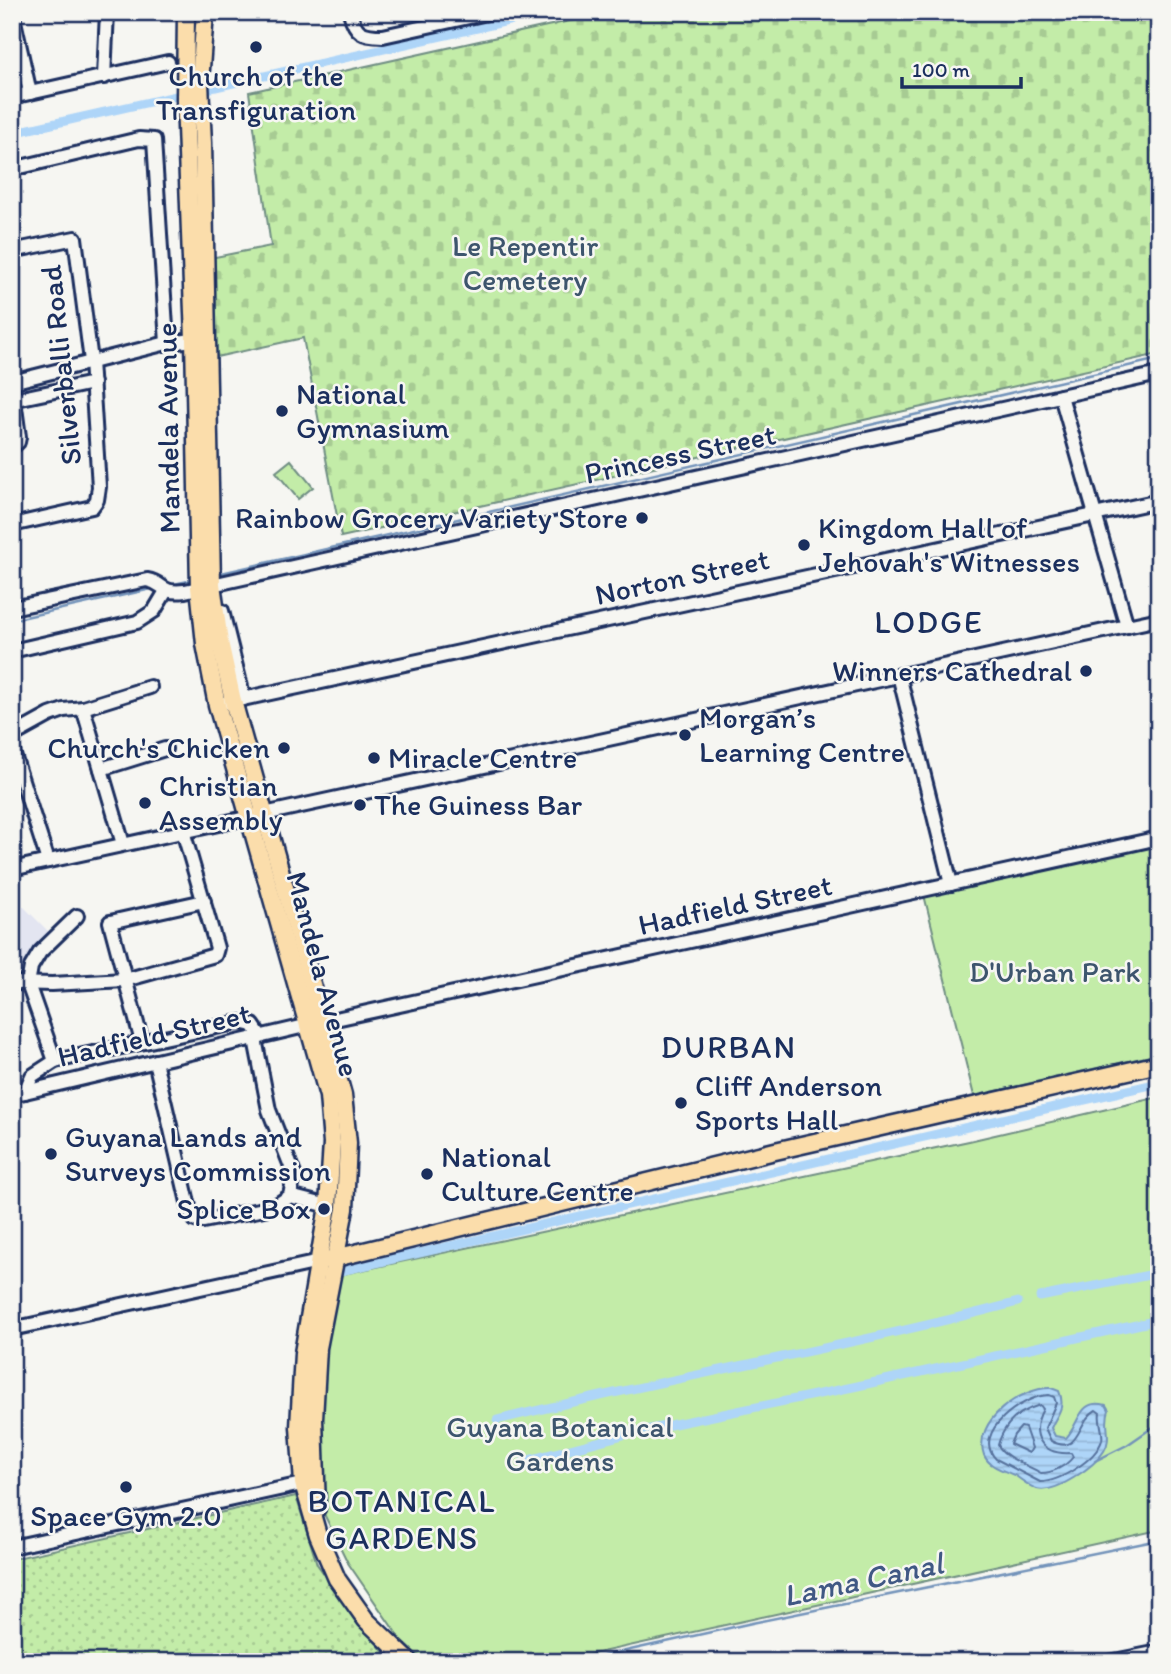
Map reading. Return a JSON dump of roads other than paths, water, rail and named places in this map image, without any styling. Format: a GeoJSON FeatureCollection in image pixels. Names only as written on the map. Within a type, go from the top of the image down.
{"type":"FeatureCollection","features":[{"type":"Feature","properties":{"kind":"main road","name":"Mandela Avenue"},"geometry":{"type":"LineString","coordinates":[[186,12],[193,92],[207,581],[205,644],[231,702],[258,815],[315,1024],[328,1096],[332,1143],[327,1260],[309,1482],[318,1535],[338,1579],[366,1620],[410,1662]]}},
{"type":"Feature","properties":{"kind":"main road","name":"Mandela Avenue"},"geometry":{"type":"LineString","coordinates":[[193,92],[205,12]]}},
{"type":"Feature","properties":{"kind":"main road","name":"Mandela Avenue"},"geometry":{"type":"LineString","coordinates":[[315,1024],[343,1095],[348,1143],[345,1209],[327,1260]]}},
{"type":"Feature","properties":{"kind":"main road"},"geometry":{"type":"LineString","coordinates":[[327,1260],[775,1151],[1159,1064]]}},
{"type":"Feature","properties":{"kind":"street"},"geometry":{"type":"LineString","coordinates":[[12,12],[30,93]]}},
{"type":"Feature","properties":{"kind":"street"},"geometry":{"type":"LineString","coordinates":[[104,77],[107,12]]}},
{"type":"Feature","properties":{"kind":"street"},"geometry":{"type":"LineString","coordinates":[[351,12],[357,31],[365,36],[383,36],[461,16],[492,12]]}},
{"type":"Feature","properties":{"kind":"street"},"geometry":{"type":"LineString","coordinates":[[12,97],[168,62]]}},
{"type":"Feature","properties":{"kind":"street"},"geometry":{"type":"LineString","coordinates":[[12,169],[139,139],[154,139],[167,343]]}},
{"type":"Feature","properties":{"kind":"street","name":"Silverballi Road"},"geometry":{"type":"LineString","coordinates":[[12,251],[75,238],[91,361],[99,487],[92,507],[12,525]]}},
{"type":"Feature","properties":{"kind":"street"},"geometry":{"type":"LineString","coordinates":[[12,382],[167,343],[200,339]]}},
{"type":"Feature","properties":{"kind":"street","name":"Princess Street"},"geometry":{"type":"LineString","coordinates":[[165,590],[174,592],[207,581],[1159,374]]}},
{"type":"Feature","properties":{"kind":"street"},"geometry":{"type":"LineString","coordinates":[[12,447],[19,437],[13,400],[93,383]]}},
{"type":"Feature","properties":{"kind":"street"},"geometry":{"type":"LineString","coordinates":[[1061,396],[1127,626]]}},
{"type":"Feature","properties":{"kind":"street","name":"Norton Street"},"geometry":{"type":"LineString","coordinates":[[231,702],[1159,501]]}},
{"type":"Feature","properties":{"kind":"street"},"geometry":{"type":"LineString","coordinates":[[12,608],[152,581],[165,590],[154,611],[137,622],[12,651]]}},
{"type":"Feature","properties":{"kind":"street"},"geometry":{"type":"LineString","coordinates":[[207,581],[231,702]]}},
{"type":"Feature","properties":{"kind":"street"},"geometry":{"type":"LineString","coordinates":[[12,869],[1159,619]]}},
{"type":"Feature","properties":{"kind":"street"},"geometry":{"type":"LineString","coordinates":[[899,675],[951,884]]}},
{"type":"Feature","properties":{"kind":"street"},"geometry":{"type":"LineString","coordinates":[[12,736],[64,710],[83,708],[150,687]]}},
{"type":"Feature","properties":{"kind":"street"},"geometry":{"type":"LineString","coordinates":[[83,708],[123,845]]}},
{"type":"Feature","properties":{"kind":"street"},"geometry":{"type":"LineString","coordinates":[[12,749],[48,861]]}},
{"type":"Feature","properties":{"kind":"street"},"geometry":{"type":"LineString","coordinates":[[101,769],[165,749]]}},
{"type":"Feature","properties":{"kind":"street"},"geometry":{"type":"LineString","coordinates":[[12,984],[125,980],[215,955],[217,948],[183,831]]}},
{"type":"Feature","properties":{"kind":"street","name":"Hadfield Street"},"geometry":{"type":"LineString","coordinates":[[18,1094],[315,1024],[1159,838]]}},
{"type":"Feature","properties":{"kind":"street"},"geometry":{"type":"LineString","coordinates":[[142,1042],[110,922],[204,901]]}},
{"type":"Feature","properties":{"kind":"street"},"geometry":{"type":"LineString","coordinates":[[55,1061],[28,984],[32,967],[40,952],[53,936],[77,916]]}},
{"type":"Feature","properties":{"kind":"street"},"geometry":{"type":"LineString","coordinates":[[18,1094],[32,1076],[55,1061],[240,1022],[253,1025],[258,1038],[269,1110],[294,1174],[290,1196],[274,1207],[203,1221],[195,1220],[190,1210],[155,1061]]}},
{"type":"Feature","properties":{"kind":"street"},"geometry":{"type":"LineString","coordinates":[[290,1196],[328,1206]]}},
{"type":"Feature","properties":{"kind":"street"},"geometry":{"type":"LineString","coordinates":[[12,1329],[327,1260]]}},
{"type":"Feature","properties":{"kind":"street"},"geometry":{"type":"LineString","coordinates":[[13,1545],[309,1482]]}},
{"type":"Feature","properties":{"kind":"street"},"geometry":{"type":"LineString","coordinates":[[1109,1662],[1159,1651]]}},
{"type":"Feature","properties":{"kind":"water"},"geometry":{"type":"Polygon","coordinates":[[[1051,1388],[1059,1391],[1062,1402],[1051,1428],[1055,1436],[1066,1438],[1085,1409],[1097,1404],[1106,1405],[1109,1410],[1108,1441],[1099,1457],[1074,1478],[1054,1487],[1037,1489],[989,1462],[984,1455],[982,1442],[985,1430],[1002,1408],[1027,1393],[1051,1388]]]}},
{"type":"Feature","properties":{"kind":"waterway"},"geometry":{"type":"LineString","coordinates":[[12,133],[548,12]]}},
{"type":"Feature","properties":{"kind":"waterway"},"geometry":{"type":"LineString","coordinates":[[217,574],[1159,359]]}},
{"type":"Feature","properties":{"kind":"waterway"},"geometry":{"type":"LineString","coordinates":[[169,585],[193,580]]}},
{"type":"Feature","properties":{"kind":"waterway"},"geometry":{"type":"LineString","coordinates":[[12,620],[156,588]]}},
{"type":"Feature","properties":{"kind":"waterway"},"geometry":{"type":"LineString","coordinates":[[341,1271],[1159,1083]]}},
{"type":"Feature","properties":{"kind":"waterway"},"geometry":{"type":"LineString","coordinates":[[1040,1297],[1159,1273]]}},
{"type":"Feature","properties":{"kind":"waterway"},"geometry":{"type":"LineString","coordinates":[[497,1420],[888,1334],[1018,1302]]}},
{"type":"Feature","properties":{"kind":"waterway"},"geometry":{"type":"LineString","coordinates":[[524,1461],[631,1433],[1159,1320]]}},
{"type":"Feature","properties":{"kind":"waterway"},"geometry":{"type":"LineString","coordinates":[[1095,1461],[1127,1445],[1159,1423]]}},
{"type":"Feature","properties":{"kind":"waterway","name":"Lama Canal"},"geometry":{"type":"LineString","coordinates":[[576,1662],[752,1623],[1159,1540]]}},
{"type":"Feature","properties":{"kind":"place","name":"Church of the Transfiguration"},"geometry":{"type":"Point","coordinates":[256,47]}},
{"type":"Feature","properties":{"kind":"place","name":"National Gymnasium"},"geometry":{"type":"Point","coordinates":[282,411]}},
{"type":"Feature","properties":{"kind":"place","name":"Rainbow Grocery Variety Store"},"geometry":{"type":"Point","coordinates":[642,518]}},
{"type":"Feature","properties":{"kind":"place","name":"Kingdom Hall of Jehovah's Witnesses"},"geometry":{"type":"Point","coordinates":[804,545]}},
{"type":"Feature","properties":{"kind":"place","name":"Winners Cathedral"},"geometry":{"type":"Point","coordinates":[1086,671]}},
{"type":"Feature","properties":{"kind":"place","name":"Morgan’s Learning Centre"},"geometry":{"type":"Point","coordinates":[685,735]}},
{"type":"Feature","properties":{"kind":"place","name":"Church's Chicken"},"geometry":{"type":"Point","coordinates":[284,748]}},
{"type":"Feature","properties":{"kind":"place","name":"Miracle Centre"},"geometry":{"type":"Point","coordinates":[374,758]}},
{"type":"Feature","properties":{"kind":"place","name":"Christian Assembly"},"geometry":{"type":"Point","coordinates":[145,803]}},
{"type":"Feature","properties":{"kind":"place","name":"The Guiness Bar"},"geometry":{"type":"Point","coordinates":[360,805]}},
{"type":"Feature","properties":{"kind":"place","name":"Cliff Anderson Sports Hall"},"geometry":{"type":"Point","coordinates":[681,1103]}},
{"type":"Feature","properties":{"kind":"place","name":"Guyana Lands and Surveys Commission"},"geometry":{"type":"Point","coordinates":[51,1154]}},
{"type":"Feature","properties":{"kind":"place","name":"National Culture Centre"},"geometry":{"type":"Point","coordinates":[427,1174]}},
{"type":"Feature","properties":{"kind":"place","name":"Splice Box"},"geometry":{"type":"Point","coordinates":[324,1209]}},
{"type":"Feature","properties":{"kind":"place","name":"Space Gym 2.0"},"geometry":{"type":"Point","coordinates":[126,1487]}},
{"type":"Feature","properties":{"kind":"district","name":"LODGE"},"geometry":{"type":"Point","coordinates":[929,622]}},
{"type":"Feature","properties":{"kind":"district","name":"DURBAN"},"geometry":{"type":"Point","coordinates":[729,1047]}},
{"type":"Feature","properties":{"kind":"district","name":"BOTANICAL GARDENS"},"geometry":{"type":"Point","coordinates":[402,1520]}},
{"type":"Feature","properties":{"kind":"park label","name":"Le Repentir Cemetery"},"geometry":{"type":"Point","coordinates":[525,263]}},
{"type":"Feature","properties":{"kind":"park label","name":"D'Urban Park"},"geometry":{"type":"Point","coordinates":[1055,972]}},
{"type":"Feature","properties":{"kind":"park label","name":"Guyana Botanical Gardens"},"geometry":{"type":"Point","coordinates":[560,1444]}}]}
